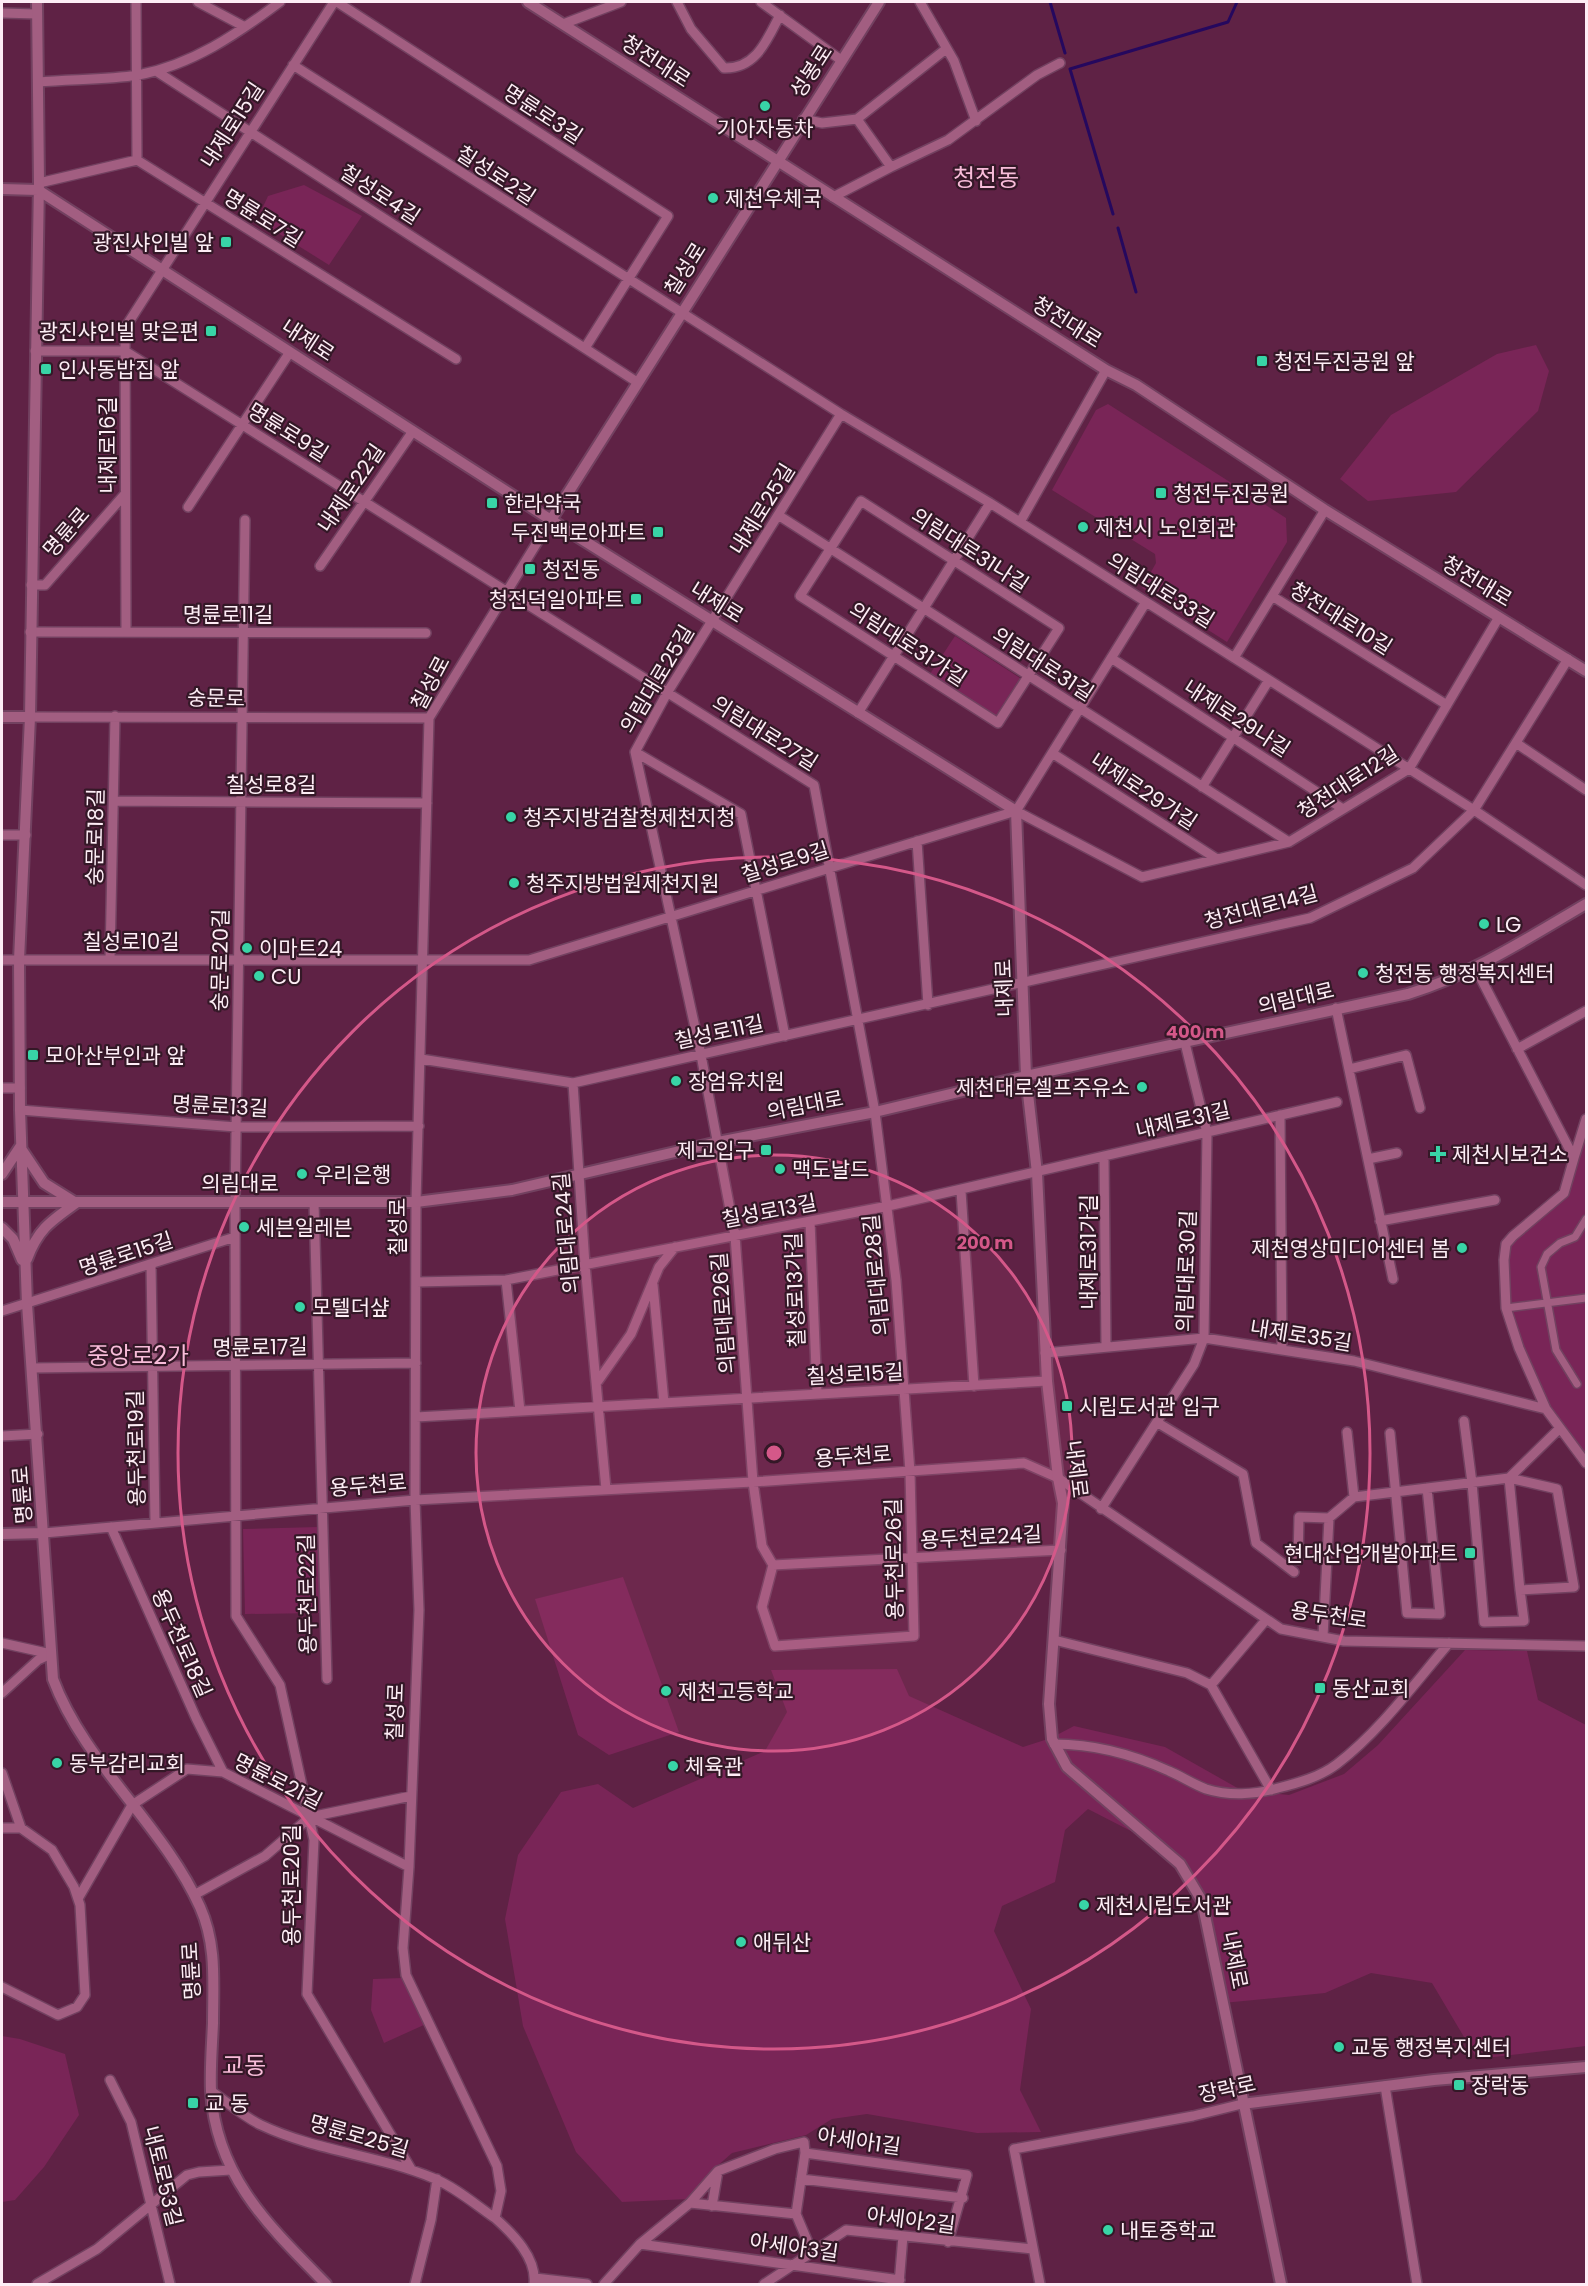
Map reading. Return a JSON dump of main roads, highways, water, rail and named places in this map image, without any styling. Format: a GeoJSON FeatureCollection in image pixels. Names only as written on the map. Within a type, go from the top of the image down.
{"type":"FeatureCollection","features":[{"type":"Feature","properties":{"kind":"waterway"},"geometry":{"type":"LineString","coordinates":[[1050,2],[1065,53]]}},
{"type":"Feature","properties":{"kind":"waterway"},"geometry":{"type":"LineString","coordinates":[[1070,69],[1228,22],[1237,2]]}},
{"type":"Feature","properties":{"kind":"waterway"},"geometry":{"type":"LineString","coordinates":[[1070,69],[1113,214]]}},
{"type":"Feature","properties":{"kind":"waterway"},"geometry":{"type":"LineString","coordinates":[[1118,228],[1136,292]]}},
{"type":"Feature","properties":{"kind":"place","name":"기아자동차"},"geometry":{"type":"Point","coordinates":[765,106]}},
{"type":"Feature","properties":{"kind":"place","name":"제천우체국"},"geometry":{"type":"Point","coordinates":[713,198]}},
{"type":"Feature","properties":{"kind":"place","name":"광진샤인빌 앞"},"geometry":{"type":"Point","coordinates":[226,242]}},
{"type":"Feature","properties":{"kind":"place","name":"광진샤인빌 맞은편"},"geometry":{"type":"Point","coordinates":[211,331]}},
{"type":"Feature","properties":{"kind":"place","name":"청전두진공원 앞"},"geometry":{"type":"Point","coordinates":[1262,361]}},
{"type":"Feature","properties":{"kind":"place","name":"인사동밥집 앞"},"geometry":{"type":"Point","coordinates":[46,369]}},
{"type":"Feature","properties":{"kind":"place","name":"청전두진공원"},"geometry":{"type":"Point","coordinates":[1161,493]}},
{"type":"Feature","properties":{"kind":"place","name":"한라약국"},"geometry":{"type":"Point","coordinates":[492,503]}},
{"type":"Feature","properties":{"kind":"place","name":"제천시 노인회관"},"geometry":{"type":"Point","coordinates":[1083,527]}},
{"type":"Feature","properties":{"kind":"place","name":"두진백로아파트"},"geometry":{"type":"Point","coordinates":[658,532]}},
{"type":"Feature","properties":{"kind":"place","name":"청전동"},"geometry":{"type":"Point","coordinates":[530,569]}},
{"type":"Feature","properties":{"kind":"place","name":"청전덕일아파트"},"geometry":{"type":"Point","coordinates":[636,599]}},
{"type":"Feature","properties":{"kind":"place","name":"청주지방검찰청제천지청"},"geometry":{"type":"Point","coordinates":[511,817]}},
{"type":"Feature","properties":{"kind":"place","name":"청주지방법원제천지원"},"geometry":{"type":"Point","coordinates":[514,883]}},
{"type":"Feature","properties":{"kind":"place","name":"LG"},"geometry":{"type":"Point","coordinates":[1484,924]}},
{"type":"Feature","properties":{"kind":"place","name":"이마트24"},"geometry":{"type":"Point","coordinates":[247,948]}},
{"type":"Feature","properties":{"kind":"place","name":"청전동 행정복지센터"},"geometry":{"type":"Point","coordinates":[1363,973]}},
{"type":"Feature","properties":{"kind":"place","name":"CU"},"geometry":{"type":"Point","coordinates":[259,976]}},
{"type":"Feature","properties":{"kind":"place","name":"모아산부인과 앞"},"geometry":{"type":"Point","coordinates":[33,1055]}},
{"type":"Feature","properties":{"kind":"place","name":"장엄유치원"},"geometry":{"type":"Point","coordinates":[676,1081]}},
{"type":"Feature","properties":{"kind":"place","name":"제천대로셀프주유소"},"geometry":{"type":"Point","coordinates":[1142,1087]}},
{"type":"Feature","properties":{"kind":"place","name":"제고입구"},"geometry":{"type":"Point","coordinates":[766,1150]}},
{"type":"Feature","properties":{"kind":"place","name":"제천시보건소"},"geometry":{"type":"Point","coordinates":[1438,1154]}},
{"type":"Feature","properties":{"kind":"place","name":"맥도날드"},"geometry":{"type":"Point","coordinates":[780,1169]}},
{"type":"Feature","properties":{"kind":"place","name":"우리은행"},"geometry":{"type":"Point","coordinates":[302,1174]}},
{"type":"Feature","properties":{"kind":"place","name":"세븐일레븐"},"geometry":{"type":"Point","coordinates":[244,1227]}},
{"type":"Feature","properties":{"kind":"place","name":"제천영상미디어센터 봄"},"geometry":{"type":"Point","coordinates":[1462,1248]}},
{"type":"Feature","properties":{"kind":"place","name":"모텔더샾"},"geometry":{"type":"Point","coordinates":[300,1307]}},
{"type":"Feature","properties":{"kind":"place","name":"시립도서관 입구"},"geometry":{"type":"Point","coordinates":[1067,1406]}},
{"type":"Feature","properties":{"kind":"place","name":"현대산업개발아파트"},"geometry":{"type":"Point","coordinates":[1470,1553]}},
{"type":"Feature","properties":{"kind":"place","name":"동산교회"},"geometry":{"type":"Point","coordinates":[1320,1688]}},
{"type":"Feature","properties":{"kind":"place","name":"제천고등학교"},"geometry":{"type":"Point","coordinates":[666,1691]}},
{"type":"Feature","properties":{"kind":"place","name":"동부감리교회"},"geometry":{"type":"Point","coordinates":[57,1763]}},
{"type":"Feature","properties":{"kind":"place","name":"체육관"},"geometry":{"type":"Point","coordinates":[673,1766]}},
{"type":"Feature","properties":{"kind":"place","name":"제천시립도서관"},"geometry":{"type":"Point","coordinates":[1084,1905]}},
{"type":"Feature","properties":{"kind":"place","name":"애뒤산"},"geometry":{"type":"Point","coordinates":[741,1942]}},
{"type":"Feature","properties":{"kind":"place","name":"교동 행정복지센터"},"geometry":{"type":"Point","coordinates":[1339,2047]}},
{"type":"Feature","properties":{"kind":"place","name":"장락동"},"geometry":{"type":"Point","coordinates":[1459,2085]}},
{"type":"Feature","properties":{"kind":"place","name":"교 동"},"geometry":{"type":"Point","coordinates":[193,2103]}},
{"type":"Feature","properties":{"kind":"place","name":"내토중학교"},"geometry":{"type":"Point","coordinates":[1108,2230]}},
{"type":"Feature","properties":{"kind":"district","name":"청전동"},"geometry":{"type":"Point","coordinates":[986,177]}},
{"type":"Feature","properties":{"kind":"district","name":"중앙로2가"},"geometry":{"type":"Point","coordinates":[138,1355]}},
{"type":"Feature","properties":{"kind":"district","name":"교동"},"geometry":{"type":"Point","coordinates":[244,2065]}}]}
